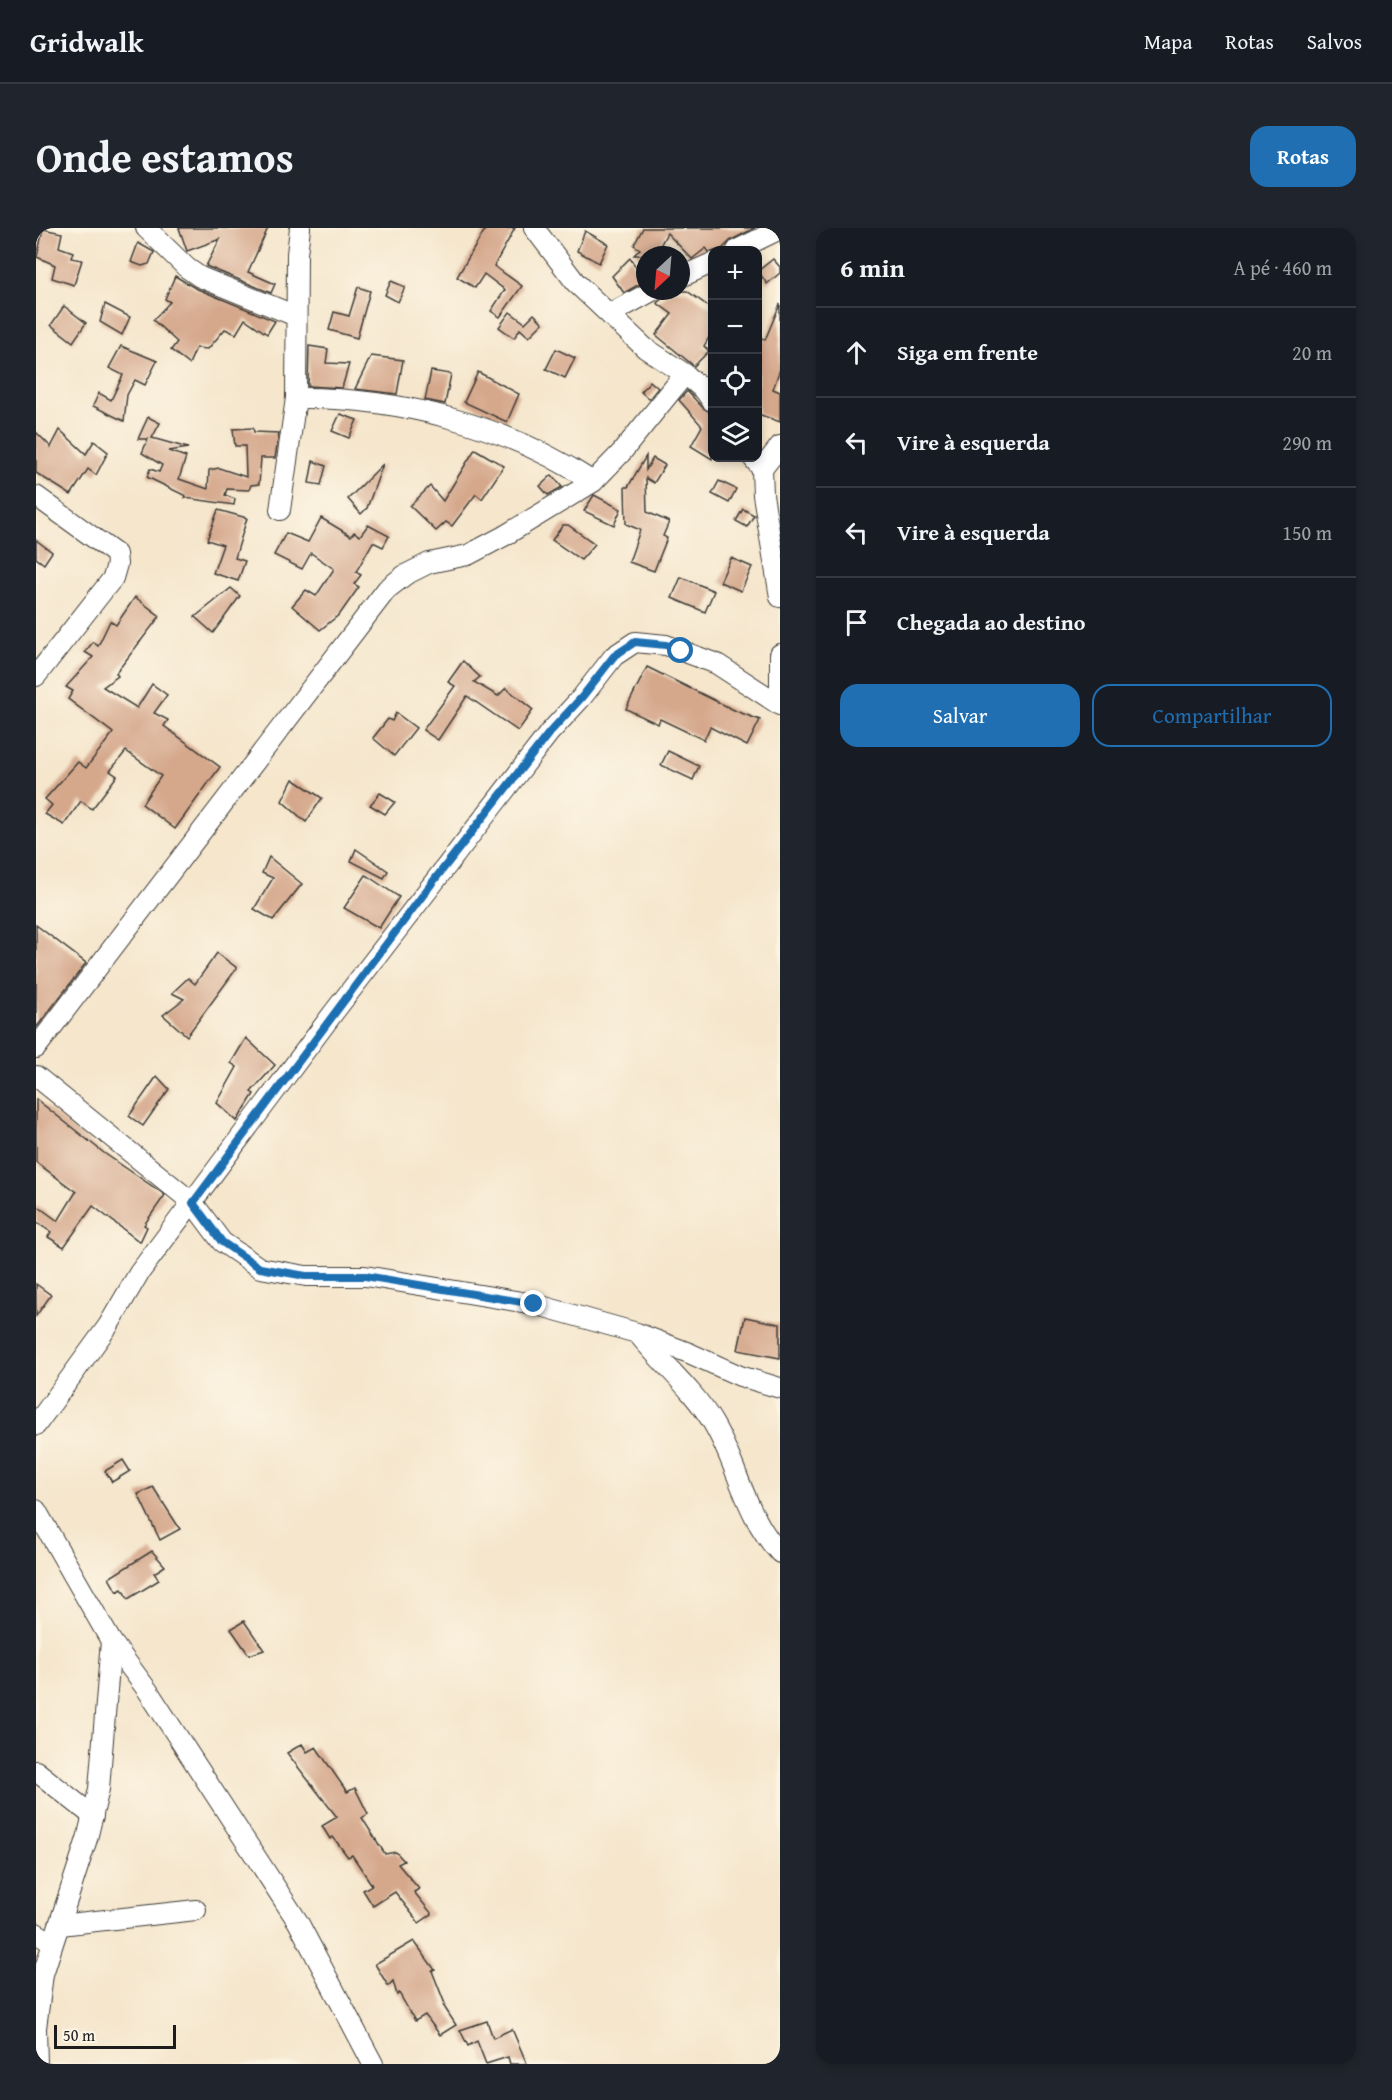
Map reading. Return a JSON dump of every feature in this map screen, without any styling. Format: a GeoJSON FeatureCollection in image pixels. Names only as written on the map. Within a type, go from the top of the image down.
{"type":"FeatureCollection","features":[{"type":"Feature","properties":{"kind":"street"},"geometry":{"type":"LineString","coordinates":[[146,228],[180,262],[200,277],[296,316]]}},
{"type":"Feature","properties":{"kind":"street"},"geometry":{"type":"LineString","coordinates":[[280,510],[296,398],[297,254],[300,228]]}},
{"type":"Feature","properties":{"kind":"street"},"geometry":{"type":"LineString","coordinates":[[534,228],[576,283],[645,348],[685,374],[708,395]]}},
{"type":"Feature","properties":{"kind":"street"},"geometry":{"type":"LineString","coordinates":[[746,246],[780,230]]}},
{"type":"Feature","properties":{"kind":"street"},"geometry":{"type":"LineString","coordinates":[[690,273],[708,265]]}},
{"type":"Feature","properties":{"kind":"street"},"geometry":{"type":"LineString","coordinates":[[610,314],[636,300]]}},
{"type":"Feature","properties":{"kind":"street"},"geometry":{"type":"LineString","coordinates":[[36,1048],[387,589],[405,575],[429,563],[468,555],[504,537],[593,482],[621,453],[685,374]]}},
{"type":"Feature","properties":{"kind":"street"},"geometry":{"type":"LineString","coordinates":[[296,398],[338,398],[446,417],[526,444],[558,459],[593,482]]}},
{"type":"Feature","properties":{"kind":"street"},"geometry":{"type":"LineString","coordinates":[[780,446],[758,463],[780,597]]}},
{"type":"Feature","properties":{"kind":"street"},"geometry":{"type":"LineString","coordinates":[[36,496],[116,554],[117,564],[113,578],[36,676]]}},
{"type":"Feature","properties":{"kind":"street"},"geometry":{"type":"LineString","coordinates":[[36,1425],[108,1326],[140,1274],[432,883],[549,733],[582,697],[614,656],[635,642],[666,645],[717,664],[780,705]]}},
{"type":"Feature","properties":{"kind":"street"},"geometry":{"type":"LineString","coordinates":[[780,654],[780,705]]}},
{"type":"Feature","properties":{"kind":"street"},"geometry":{"type":"LineString","coordinates":[[36,1076],[193,1203],[222,1242],[260,1268],[306,1276],[365,1276],[534,1304],[637,1333],[740,1376],[780,1388]]}},
{"type":"Feature","properties":{"kind":"street"},"geometry":{"type":"LineString","coordinates":[[637,1333],[693,1393],[714,1424],[750,1509],[780,1553]]}},
{"type":"Feature","properties":{"kind":"street"},"geometry":{"type":"LineString","coordinates":[[36,1510],[111,1641],[148,1691],[298,1922],[367,2061]]}},
{"type":"Feature","properties":{"kind":"street"},"geometry":{"type":"LineString","coordinates":[[60,1925],[99,1789],[111,1641]]}},
{"type":"Feature","properties":{"kind":"street"},"geometry":{"type":"LineString","coordinates":[[36,1771],[93,1816]]}},
{"type":"Feature","properties":{"kind":"street"},"geometry":{"type":"LineString","coordinates":[[37,2064],[36,2028],[43,1974],[44,1938],[60,1925],[196,1910]]}},
{"type":"Feature","properties":{"kind":"building"},"geometry":{"type":"Polygon","coordinates":[[[179,228],[268,228],[248,272],[275,284],[271,293],[206,266],[220,239],[187,251],[179,228]]]}},
{"type":"Feature","properties":{"kind":"building"},"geometry":{"type":"Polygon","coordinates":[[[486,228],[515,228],[494,266],[522,286],[500,317],[491,311],[505,290],[484,274],[475,288],[457,277],[486,228]]]}},
{"type":"Feature","properties":{"kind":"building"},"geometry":{"type":"Polygon","coordinates":[[[643,228],[755,228],[731,240],[725,246],[708,246],[708,251],[706,248],[692,259],[690,246],[680,246],[667,233],[660,246],[634,245],[643,228]]]}},
{"type":"Feature","properties":{"kind":"building"},"geometry":{"type":"Polygon","coordinates":[[[43,229],[62,233],[59,247],[73,252],[71,258],[82,260],[74,285],[52,278],[55,265],[37,257],[43,229]]]}},
{"type":"Feature","properties":{"kind":"building"},"geometry":{"type":"Polygon","coordinates":[[[585,231],[608,244],[599,263],[577,251],[585,231]]]}},
{"type":"Feature","properties":{"kind":"building"},"geometry":{"type":"Polygon","coordinates":[[[138,243],[154,252],[149,264],[142,266],[131,262],[138,243]]]}},
{"type":"Feature","properties":{"kind":"building"},"geometry":{"type":"Polygon","coordinates":[[[630,258],[636,267],[636,286],[624,293],[612,276],[630,258]]]}},
{"type":"Feature","properties":{"kind":"building"},"geometry":{"type":"Polygon","coordinates":[[[773,259],[780,267],[780,273],[767,284],[762,277],[762,268],[773,259]]]}},
{"type":"Feature","properties":{"kind":"building"},"geometry":{"type":"Polygon","coordinates":[[[175,276],[195,288],[275,321],[267,334],[245,319],[236,334],[225,329],[208,349],[196,348],[189,364],[171,350],[177,342],[153,320],[170,302],[165,299],[175,276]]]}},
{"type":"Feature","properties":{"kind":"building"},"geometry":{"type":"Polygon","coordinates":[[[391,281],[405,287],[398,302],[385,295],[391,281]]]}},
{"type":"Feature","properties":{"kind":"building"},"geometry":{"type":"Polygon","coordinates":[[[358,287],[370,291],[357,338],[329,330],[334,312],[349,316],[358,287]]]}},
{"type":"Feature","properties":{"kind":"building"},"geometry":{"type":"Polygon","coordinates":[[[690,293],[708,306],[708,339],[704,346],[708,352],[694,366],[656,335],[672,314],[657,303],[660,300],[690,300],[690,293]]]}},
{"type":"Feature","properties":{"kind":"building"},"geometry":{"type":"Polygon","coordinates":[[[105,304],[130,317],[122,335],[100,322],[105,304]]]}},
{"type":"Feature","properties":{"kind":"building"},"geometry":{"type":"Polygon","coordinates":[[[780,304],[780,369],[773,389],[780,392],[780,422],[762,415],[762,338],[765,340],[780,304]]]}},
{"type":"Feature","properties":{"kind":"building"},"geometry":{"type":"Polygon","coordinates":[[[64,306],[86,323],[73,342],[51,325],[64,306]]]}},
{"type":"Feature","properties":{"kind":"building"},"geometry":{"type":"Polygon","coordinates":[[[510,312],[525,323],[534,314],[543,323],[529,337],[520,329],[514,338],[499,327],[510,312]]]}},
{"type":"Feature","properties":{"kind":"building"},"geometry":{"type":"Polygon","coordinates":[[[121,346],[157,361],[145,385],[135,380],[127,395],[124,421],[93,406],[99,393],[111,400],[123,375],[109,368],[121,346]]]}},
{"type":"Feature","properties":{"kind":"building"},"geometry":{"type":"Polygon","coordinates":[[[309,346],[328,349],[326,363],[349,364],[342,388],[308,386],[309,346]]]}},
{"type":"Feature","properties":{"kind":"building"},"geometry":{"type":"Polygon","coordinates":[[[556,349],[575,358],[565,378],[546,369],[556,349]]]}},
{"type":"Feature","properties":{"kind":"building"},"geometry":{"type":"Polygon","coordinates":[[[371,356],[403,360],[397,394],[355,389],[371,356]]]}},
{"type":"Feature","properties":{"kind":"building"},"geometry":{"type":"Polygon","coordinates":[[[431,371],[451,374],[445,404],[425,400],[431,371]]]}},
{"type":"Feature","properties":{"kind":"building"},"geometry":{"type":"Polygon","coordinates":[[[478,372],[519,394],[507,422],[464,402],[478,372]]]}},
{"type":"Feature","properties":{"kind":"building"},"geometry":{"type":"Polygon","coordinates":[[[650,381],[658,388],[649,399],[641,392],[650,381]]]}},
{"type":"Feature","properties":{"kind":"building"},"geometry":{"type":"Polygon","coordinates":[[[687,391],[708,411],[708,457],[691,446],[702,426],[679,400],[687,391]]]}},
{"type":"Feature","properties":{"kind":"building"},"geometry":{"type":"Polygon","coordinates":[[[340,414],[357,420],[349,438],[332,431],[340,414]]]}},
{"type":"Feature","properties":{"kind":"building"},"geometry":{"type":"Polygon","coordinates":[[[148,417],[160,423],[152,438],[188,448],[169,451],[186,457],[179,479],[208,489],[209,470],[219,468],[246,477],[245,446],[235,446],[233,429],[253,428],[254,432],[279,433],[275,458],[261,458],[259,484],[251,485],[249,490],[227,489],[225,495],[235,499],[234,505],[185,498],[186,496],[147,477],[150,469],[159,472],[162,465],[142,453],[148,439],[138,439],[148,417]]]}},
{"type":"Feature","properties":{"kind":"building"},"geometry":{"type":"Polygon","coordinates":[[[60,430],[86,454],[94,441],[108,452],[96,475],[88,469],[71,495],[36,473],[36,432],[51,447],[60,430]]]}},
{"type":"Feature","properties":{"kind":"building"},"geometry":{"type":"Polygon","coordinates":[[[475,449],[504,466],[482,499],[476,494],[452,526],[446,522],[436,531],[410,506],[430,486],[443,501],[475,449]]]}},
{"type":"Feature","properties":{"kind":"building"},"geometry":{"type":"Polygon","coordinates":[[[646,456],[646,470],[653,458],[665,465],[654,483],[646,478],[647,512],[669,522],[663,536],[667,538],[654,571],[629,562],[640,530],[626,524],[625,487],[628,487],[646,456]]]}},
{"type":"Feature","properties":{"kind":"building"},"geometry":{"type":"Polygon","coordinates":[[[313,461],[326,466],[321,485],[309,483],[313,461]]]}},
{"type":"Feature","properties":{"kind":"building"},"geometry":{"type":"Polygon","coordinates":[[[383,464],[367,508],[361,514],[348,499],[383,464]]]}},
{"type":"Feature","properties":{"kind":"building"},"geometry":{"type":"Polygon","coordinates":[[[552,475],[562,487],[548,495],[540,486],[552,475]]]}},
{"type":"Feature","properties":{"kind":"building"},"geometry":{"type":"Polygon","coordinates":[[[719,481],[736,489],[729,503],[712,494],[719,481]]]}},
{"type":"Feature","properties":{"kind":"building"},"geometry":{"type":"Polygon","coordinates":[[[594,495],[621,509],[614,525],[584,511],[594,495]]]}},
{"type":"Feature","properties":{"kind":"building"},"geometry":{"type":"Polygon","coordinates":[[[743,509],[754,515],[747,527],[736,521],[743,509]]]}},
{"type":"Feature","properties":{"kind":"building"},"geometry":{"type":"Polygon","coordinates":[[[218,510],[247,518],[235,558],[245,561],[238,581],[213,573],[223,545],[207,540],[218,510]]]}},
{"type":"Feature","properties":{"kind":"building"},"geometry":{"type":"Polygon","coordinates":[[[321,518],[351,536],[354,532],[360,536],[368,525],[389,536],[383,547],[373,542],[356,572],[361,575],[354,584],[359,587],[340,614],[320,630],[292,606],[306,590],[316,596],[334,569],[311,553],[302,569],[274,555],[286,533],[308,542],[321,518]]]}},
{"type":"Feature","properties":{"kind":"building"},"geometry":{"type":"Polygon","coordinates":[[[563,525],[568,525],[595,544],[581,560],[552,540],[563,525]]]}},
{"type":"Feature","properties":{"kind":"building"},"geometry":{"type":"Polygon","coordinates":[[[36,540],[52,552],[44,564],[36,558],[36,540]]]}},
{"type":"Feature","properties":{"kind":"building"},"geometry":{"type":"Polygon","coordinates":[[[731,558],[752,567],[741,591],[720,582],[731,558]]]}},
{"type":"Feature","properties":{"kind":"building"},"geometry":{"type":"Polygon","coordinates":[[[681,577],[714,591],[705,612],[672,598],[681,577]]]}},
{"type":"Feature","properties":{"kind":"building"},"geometry":{"type":"Polygon","coordinates":[[[231,588],[240,596],[213,633],[195,617],[231,588]]]}},
{"type":"Feature","properties":{"kind":"building"},"geometry":{"type":"Polygon","coordinates":[[[135,597],[160,616],[116,673],[118,676],[103,687],[137,708],[152,684],[167,695],[154,713],[168,720],[164,726],[220,767],[175,829],[142,804],[161,776],[126,751],[110,771],[117,776],[92,809],[81,801],[64,825],[45,814],[52,805],[45,799],[78,762],[86,768],[113,733],[68,699],[73,691],[66,687],[93,657],[85,652],[93,642],[98,646],[110,621],[116,625],[135,597]]]}},
{"type":"Feature","properties":{"kind":"building"},"geometry":{"type":"Polygon","coordinates":[[[463,661],[480,677],[474,682],[498,696],[506,688],[533,710],[518,731],[467,696],[438,740],[423,730],[455,686],[448,682],[463,661]]]}},
{"type":"Feature","properties":{"kind":"building"},"geometry":{"type":"Polygon","coordinates":[[[647,667],[736,711],[760,720],[747,746],[710,727],[704,740],[660,719],[658,724],[626,709],[647,667]]]}},
{"type":"Feature","properties":{"kind":"building"},"geometry":{"type":"Polygon","coordinates":[[[396,713],[416,728],[394,756],[373,738],[388,719],[392,721],[396,713]]]}},
{"type":"Feature","properties":{"kind":"building"},"geometry":{"type":"Polygon","coordinates":[[[668,751],[699,766],[693,780],[661,765],[668,751]]]}},
{"type":"Feature","properties":{"kind":"building"},"geometry":{"type":"Polygon","coordinates":[[[293,779],[322,798],[306,822],[282,801],[293,779]]]}},
{"type":"Feature","properties":{"kind":"building"},"geometry":{"type":"Polygon","coordinates":[[[380,793],[395,802],[385,814],[370,805],[380,793]]]}},
{"type":"Feature","properties":{"kind":"building"},"geometry":{"type":"Polygon","coordinates":[[[356,849],[388,871],[384,878],[351,861],[356,849]]]}},
{"type":"Feature","properties":{"kind":"building"},"geometry":{"type":"Polygon","coordinates":[[[269,857],[302,884],[273,920],[254,909],[273,878],[262,873],[269,857]]]}},
{"type":"Feature","properties":{"kind":"building"},"geometry":{"type":"Polygon","coordinates":[[[366,875],[399,897],[379,928],[344,908],[366,875]]]}},
{"type":"Feature","properties":{"kind":"building"},"geometry":{"type":"Polygon","coordinates":[[[36,925],[86,963],[36,1028],[36,925]]]}},
{"type":"Feature","properties":{"kind":"building"},"geometry":{"type":"Polygon","coordinates":[[[217,953],[237,968],[187,1036],[163,1015],[184,999],[172,993],[188,978],[195,984],[217,953]]]}},
{"type":"Feature","properties":{"kind":"building"},"geometry":{"type":"Polygon","coordinates":[[[246,1038],[275,1065],[251,1092],[254,1094],[237,1121],[217,1103],[237,1067],[231,1063],[246,1038]]]}},
{"type":"Feature","properties":{"kind":"building"},"geometry":{"type":"Polygon","coordinates":[[[157,1076],[169,1089],[143,1126],[129,1116],[157,1076]]]}},
{"type":"Feature","properties":{"kind":"building"},"geometry":{"type":"Polygon","coordinates":[[[36,1099],[104,1153],[165,1195],[144,1225],[147,1227],[140,1242],[93,1206],[64,1247],[48,1237],[51,1232],[36,1222],[36,1205],[58,1221],[76,1192],[36,1162],[36,1099]]]}},
{"type":"Feature","properties":{"kind":"building"},"geometry":{"type":"Polygon","coordinates":[[[36,1284],[51,1295],[36,1316],[36,1284]]]}},
{"type":"Feature","properties":{"kind":"building"},"geometry":{"type":"Polygon","coordinates":[[[745,1317],[780,1324],[780,1358],[738,1350],[745,1317]]]}},
{"type":"Feature","properties":{"kind":"building"},"geometry":{"type":"Polygon","coordinates":[[[123,1460],[130,1471],[112,1482],[105,1471],[123,1460]]]}},
{"type":"Feature","properties":{"kind":"building"},"geometry":{"type":"Polygon","coordinates":[[[153,1487],[180,1529],[160,1540],[138,1494],[153,1487]]]}},
{"type":"Feature","properties":{"kind":"building"},"geometry":{"type":"Polygon","coordinates":[[[152,1551],[165,1566],[154,1573],[159,1580],[128,1599],[122,1589],[117,1592],[109,1578],[152,1551]]]}},
{"type":"Feature","properties":{"kind":"building"},"geometry":{"type":"Polygon","coordinates":[[[244,1621],[264,1650],[249,1655],[231,1629],[244,1621]]]}},
{"type":"Feature","properties":{"kind":"building"},"geometry":{"type":"Polygon","coordinates":[[[302,1744],[307,1752],[316,1747],[347,1792],[355,1788],[368,1814],[362,1818],[385,1854],[396,1852],[404,1861],[398,1864],[419,1889],[414,1892],[432,1914],[419,1923],[395,1892],[373,1906],[363,1890],[372,1885],[352,1855],[348,1857],[333,1837],[330,1839],[322,1826],[337,1817],[287,1753],[302,1744]]]}},
{"type":"Feature","properties":{"kind":"building"},"geometry":{"type":"Polygon","coordinates":[[[414,1941],[435,1970],[432,1971],[445,2004],[443,2005],[456,2025],[440,2035],[425,2015],[415,2021],[399,1993],[397,1995],[393,1981],[388,1986],[375,1964],[414,1941]]]}},
{"type":"Feature","properties":{"kind":"building"},"geometry":{"type":"Polygon","coordinates":[[[487,2021],[493,2038],[512,2029],[527,2064],[510,2064],[508,2057],[486,2064],[477,2041],[468,2046],[460,2030],[487,2021]]]}},
{"type":"Feature","properties":{"kind":"route"},"geometry":{"type":"LineString","coordinates":[[534,1304],[365,1276],[306,1276],[260,1268],[222,1242],[193,1203],[432,883],[549,733],[582,697],[614,656],[635,642],[666,645],[681,651]]}}]}
